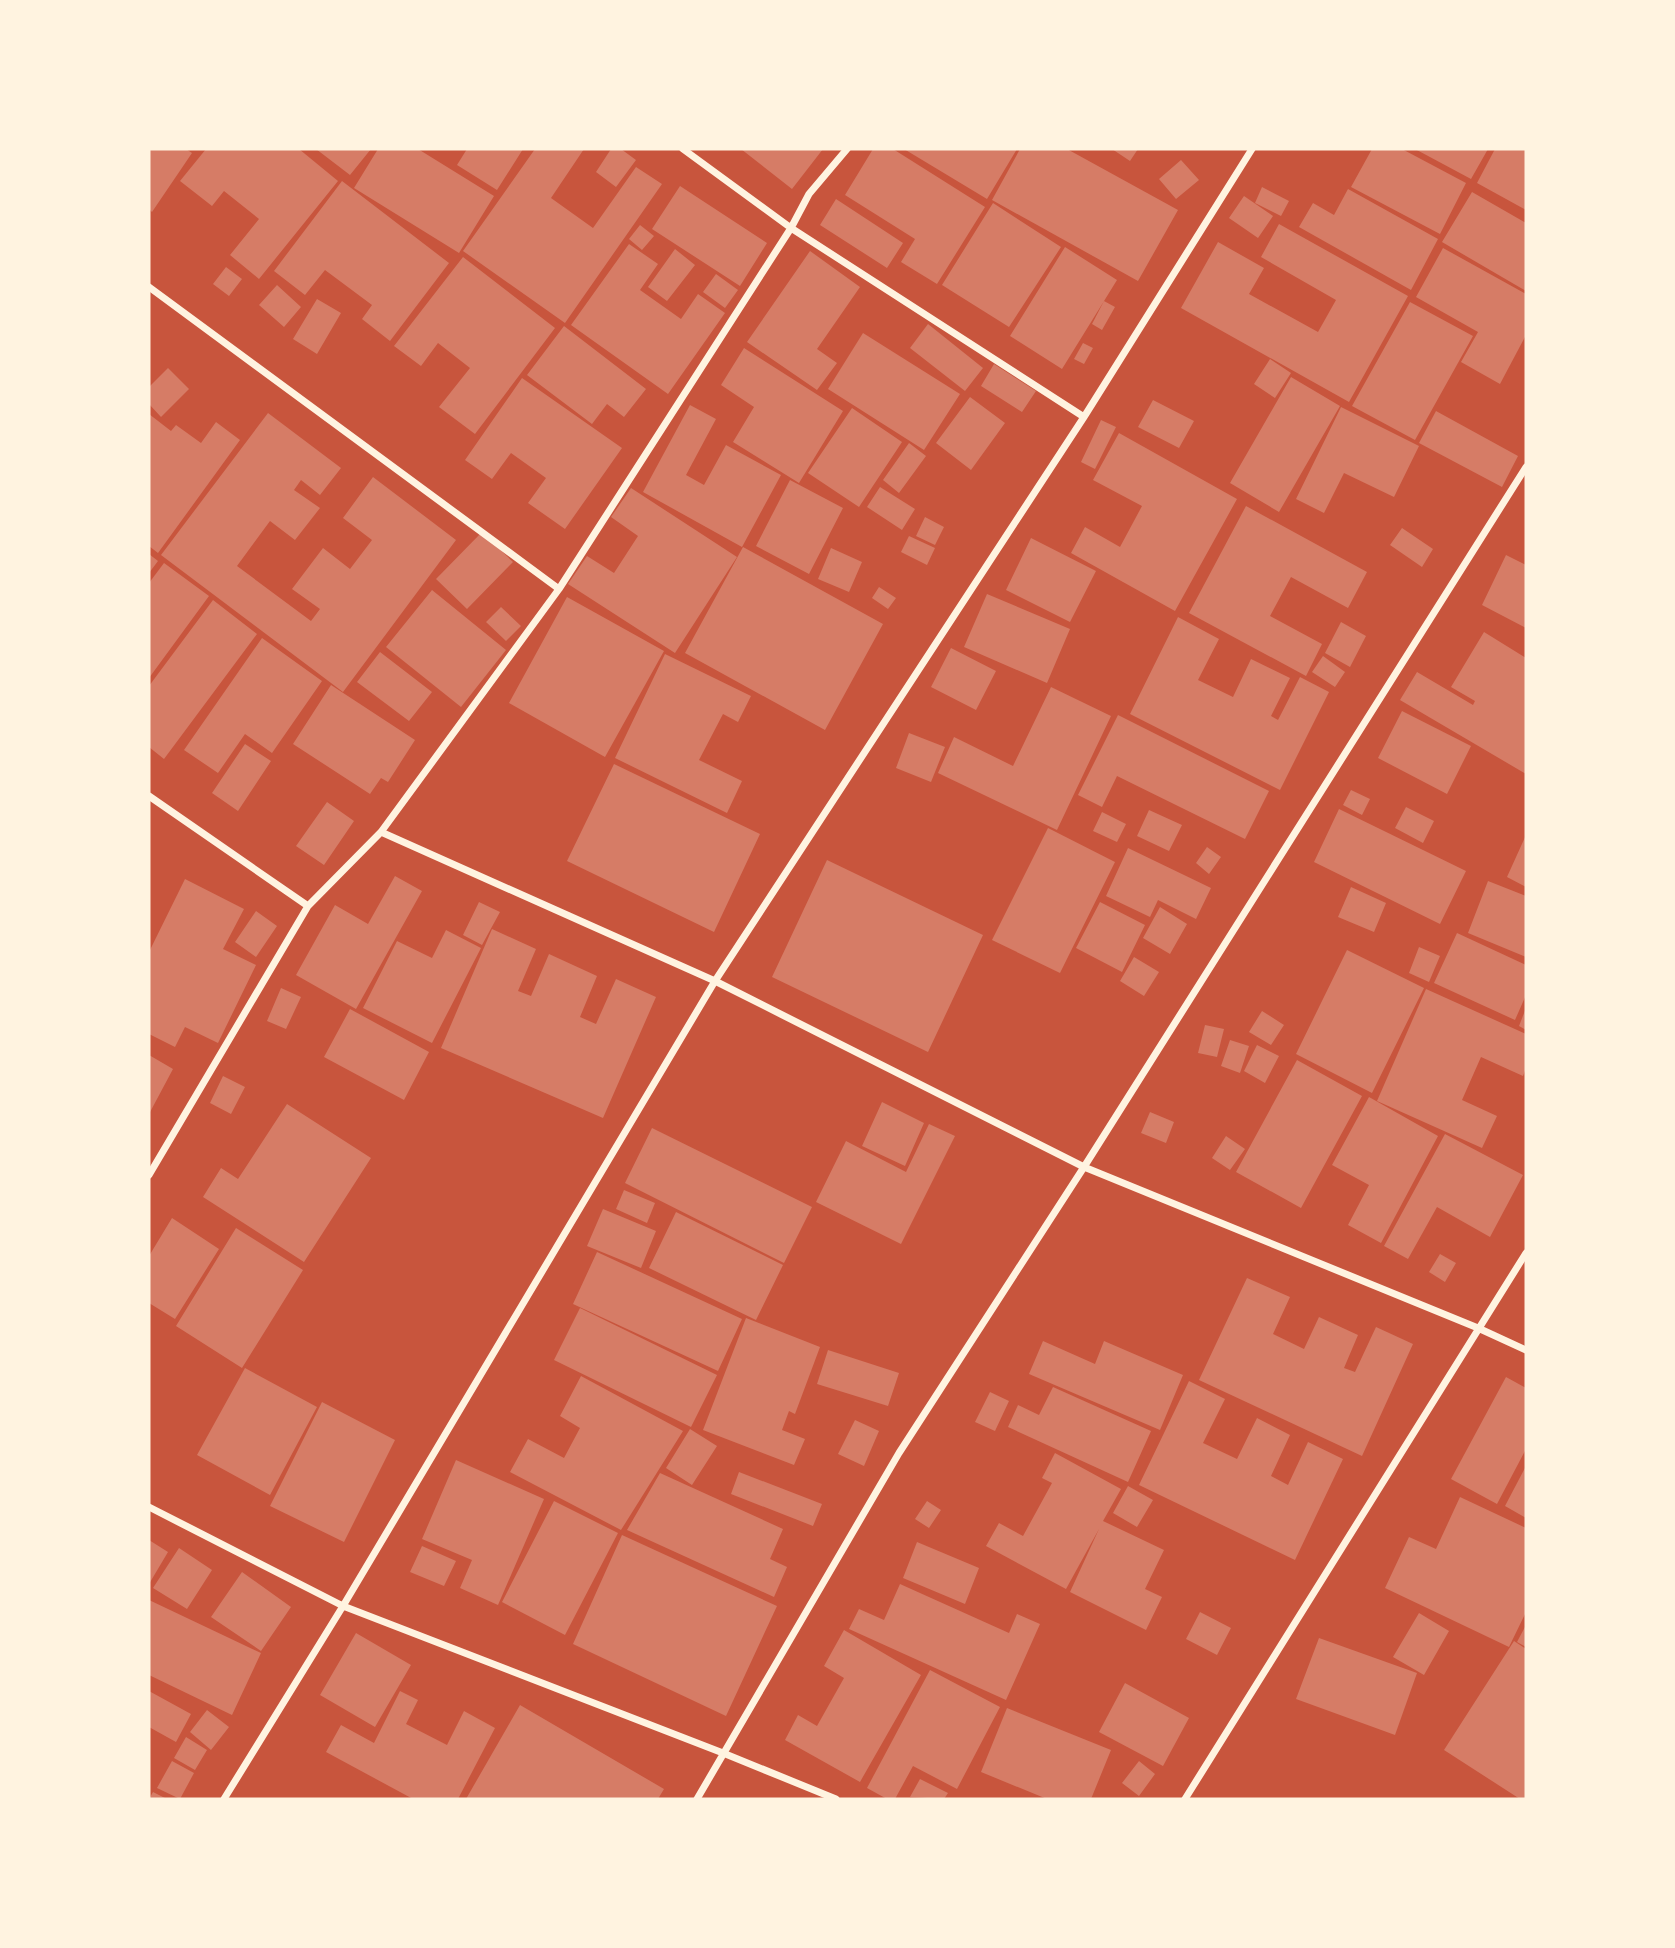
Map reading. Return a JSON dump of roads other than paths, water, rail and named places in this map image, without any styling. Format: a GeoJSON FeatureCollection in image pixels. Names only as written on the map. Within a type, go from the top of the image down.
{"type":"FeatureCollection","features":[{"type":"Feature","properties":{"kind":"street"},"geometry":{"type":"LineString","coordinates":[[683,149],[792,228],[1084,417]]}},
{"type":"Feature","properties":{"kind":"street"},"geometry":{"type":"LineString","coordinates":[[149,1175],[308,905],[381,832],[559,589],[792,228],[808,194],[846,149]]}},
{"type":"Feature","properties":{"kind":"street"},"geometry":{"type":"LineString","coordinates":[[224,1799],[343,1606],[715,981],[1084,417],[1252,149]]}},
{"type":"Feature","properties":{"kind":"street"},"geometry":{"type":"LineString","coordinates":[[149,287],[559,589]]}},
{"type":"Feature","properties":{"kind":"street"},"geometry":{"type":"LineString","coordinates":[[696,1799],[899,1453],[1084,1167],[1526,467]]}},
{"type":"Feature","properties":{"kind":"street"},"geometry":{"type":"LineString","coordinates":[[149,796],[308,905]]}},
{"type":"Feature","properties":{"kind":"street"},"geometry":{"type":"LineString","coordinates":[[381,832],[715,981],[1084,1167],[1526,1350]]}},
{"type":"Feature","properties":{"kind":"street"},"geometry":{"type":"LineString","coordinates":[[1185,1799],[1526,1253]]}},
{"type":"Feature","properties":{"kind":"street"},"geometry":{"type":"LineString","coordinates":[[149,1507],[343,1606],[836,1799]]}}]}
